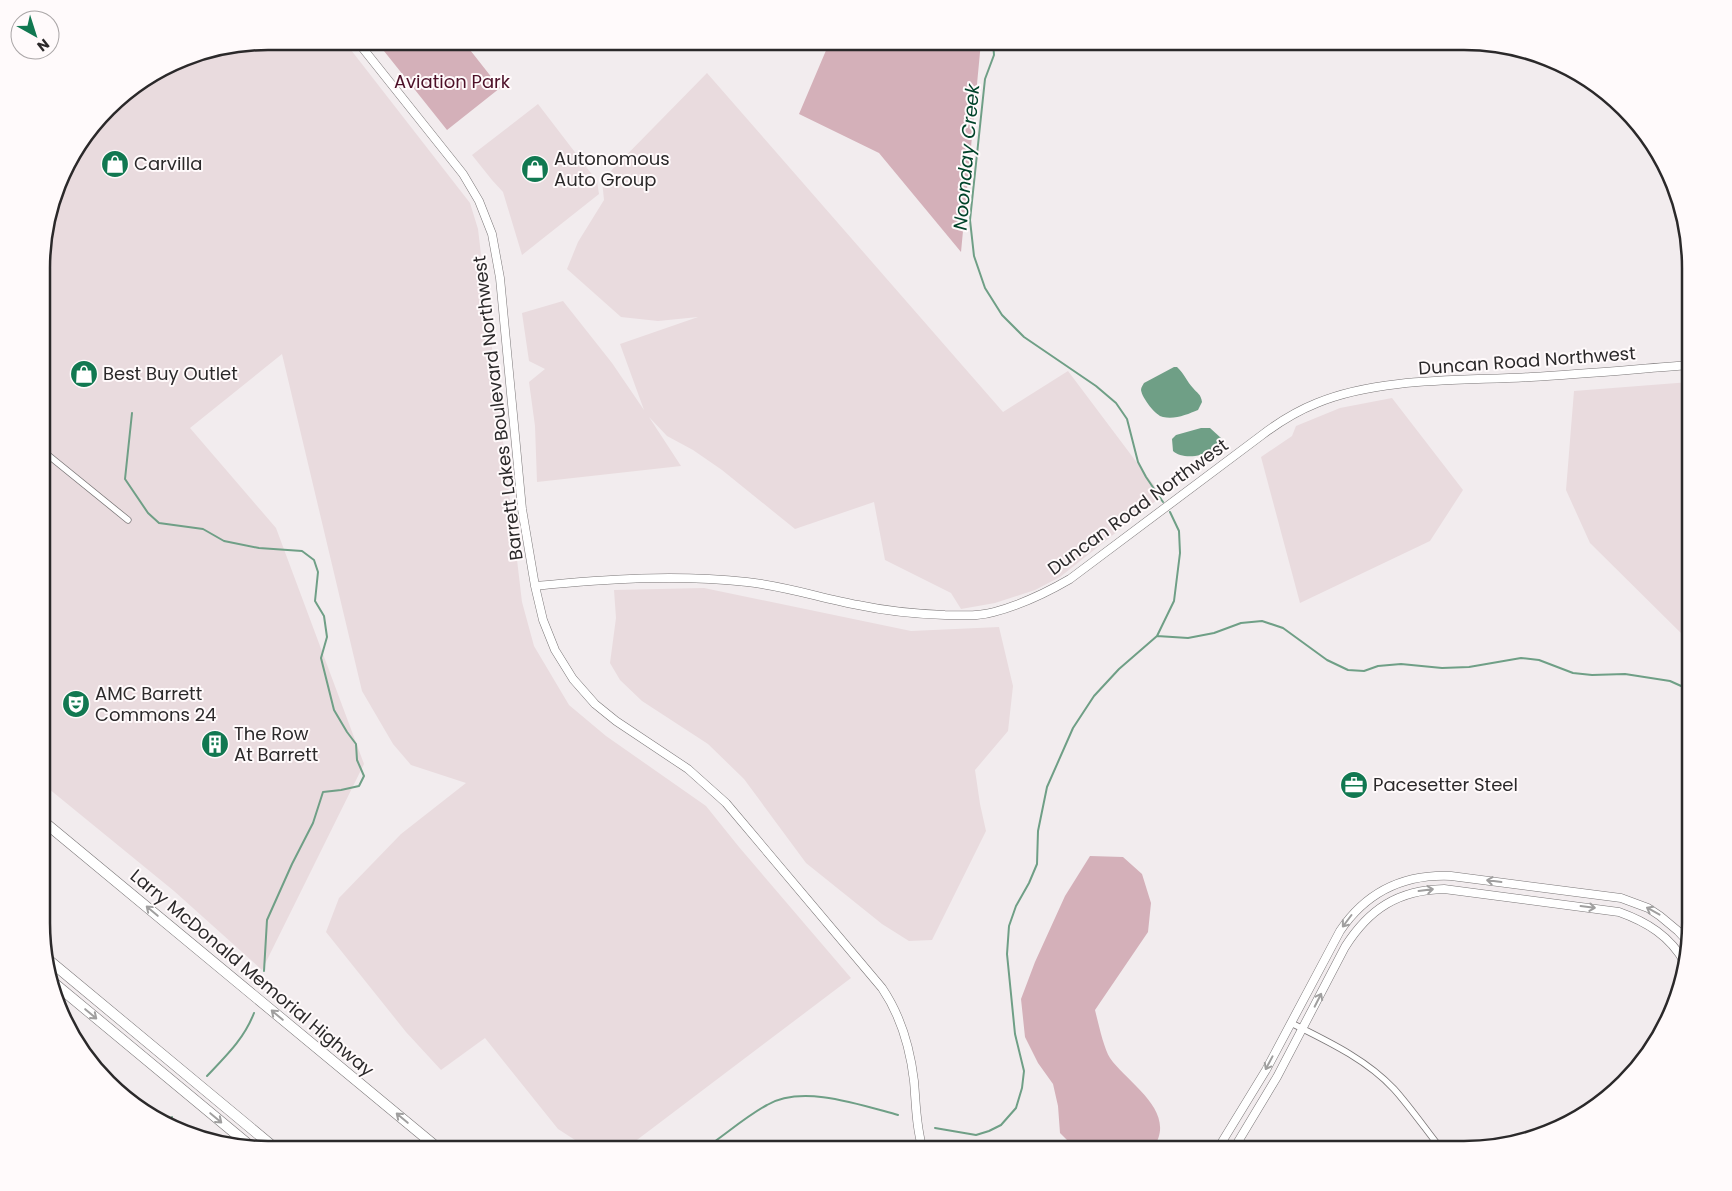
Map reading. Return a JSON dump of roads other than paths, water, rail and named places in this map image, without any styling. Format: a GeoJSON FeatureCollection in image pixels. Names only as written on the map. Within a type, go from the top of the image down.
{"type":"FeatureCollection","features":[{"type":"Feature","properties":{"kind":"highway","name":"Larry McDonald Memorial Highway"},"geometry":{"type":"LineString","coordinates":[[50,827],[429,1141]]}},
{"type":"Feature","properties":{"kind":"highway"},"geometry":{"type":"LineString","coordinates":[[54,964],[266,1141]]}},
{"type":"Feature","properties":{"kind":"highway"},"geometry":{"type":"LineString","coordinates":[[60,988],[242,1139]]}},
{"type":"Feature","properties":{"kind":"street","name":"Barrett Lakes Boulevard Northwest"},"geometry":{"type":"LineString","coordinates":[[364,50],[462,174],[479,201],[492,234],[500,278],[522,509],[535,586],[552,642],[566,668],[580,688],[605,713],[688,769],[726,803],[882,988],[899,1019],[908,1045],[912,1062],[918,1129],[921,1141]]}},
{"type":"Feature","properties":{"kind":"street","name":"Duncan Road Northwest"},"geometry":{"type":"LineString","coordinates":[[535,586],[641,577],[702,577],[779,587],[859,605],[892,610],[971,616],[993,612],[1046,593],[1070,579],[1288,416],[1318,402],[1392,384],[1534,377],[1682,366]]}},
{"type":"Feature","properties":{"kind":"street"},"geometry":{"type":"LineString","coordinates":[[50,457],[128,520]]}},
{"type":"Feature","properties":{"kind":"street"},"geometry":{"type":"LineString","coordinates":[[1222,1141],[1266,1070],[1333,940],[1354,912],[1376,893],[1400,882],[1438,875],[1620,898],[1648,908],[1682,936]]}},
{"type":"Feature","properties":{"kind":"street"},"geometry":{"type":"LineString","coordinates":[[1238,1141],[1277,1077],[1345,947],[1362,923],[1387,903],[1405,895],[1418,891],[1444,889],[1619,912],[1643,922],[1656,930],[1675,947],[1680,954]]}},
{"type":"Feature","properties":{"kind":"street"},"geometry":{"type":"LineString","coordinates":[[1291,1023],[1354,1057],[1380,1077],[1394,1089],[1435,1141]]}},
{"type":"Feature","properties":{"kind":"waterway","name":"Noonday Creek"},"geometry":{"type":"LineString","coordinates":[[994,50],[994,55],[985,79],[970,220],[974,256],[985,288],[1002,315],[1024,337],[1096,386],[1116,403],[1127,419],[1138,462],[1163,502]]}},
{"type":"Feature","properties":{"kind":"waterway"},"geometry":{"type":"LineString","coordinates":[[132,413],[125,479],[148,513],[159,523],[203,529],[224,541],[259,548],[302,551],[314,560],[318,572],[315,601],[324,616],[327,637],[321,658],[334,710],[356,744],[357,760],[364,776],[359,786],[323,792],[313,823],[267,920],[264,971]]}},
{"type":"Feature","properties":{"kind":"waterway","name":"Noonday Creek"},"geometry":{"type":"LineString","coordinates":[[935,1128],[976,1135],[1001,1125],[1016,1108],[1022,1088],[1024,1071],[1015,1034],[1007,954],[1009,926],[1016,906],[1037,864],[1038,831],[1047,787],[1073,728],[1094,696],[1119,669],[1157,636],[1174,601],[1180,553],[1179,531],[1170,512]]}},
{"type":"Feature","properties":{"kind":"waterway"},"geometry":{"type":"LineString","coordinates":[[1157,636],[1188,638],[1214,633],[1241,623],[1262,621],[1283,628],[1327,660],[1348,670],[1364,671],[1378,666],[1401,664],[1442,668],[1469,667],[1521,658],[1539,660],[1573,673],[1592,675],[1625,674],[1670,681],[1682,686]]}},
{"type":"Feature","properties":{"kind":"waterway"},"geometry":{"type":"LineString","coordinates":[[207,1076],[240,1039],[254,1013]]}},
{"type":"Feature","properties":{"kind":"waterway","name":"Noonday Creek"},"geometry":{"type":"LineString","coordinates":[[715,1141],[767,1105],[781,1099],[797,1096],[832,1098],[898,1115]]}},
{"type":"Feature","properties":{"kind":"place","name":"Carvilla"},"geometry":{"type":"Point","coordinates":[115,164]}},
{"type":"Feature","properties":{"kind":"place","name":"Autonomous Auto Group"},"geometry":{"type":"Point","coordinates":[535,169]}},
{"type":"Feature","properties":{"kind":"place","name":"Best Buy Outlet"},"geometry":{"type":"Point","coordinates":[84,374]}},
{"type":"Feature","properties":{"kind":"place","name":"AMC Barrett Commons 24"},"geometry":{"type":"Point","coordinates":[76,704]}},
{"type":"Feature","properties":{"kind":"place","name":"The Row At Barrett"},"geometry":{"type":"Point","coordinates":[215,744]}},
{"type":"Feature","properties":{"kind":"place","name":"Pacesetter Steel"},"geometry":{"type":"Point","coordinates":[1354,785]}},
{"type":"Feature","properties":{"kind":"park label","name":"Aviation Park"},"geometry":{"type":"Point","coordinates":[452,82]}}]}
